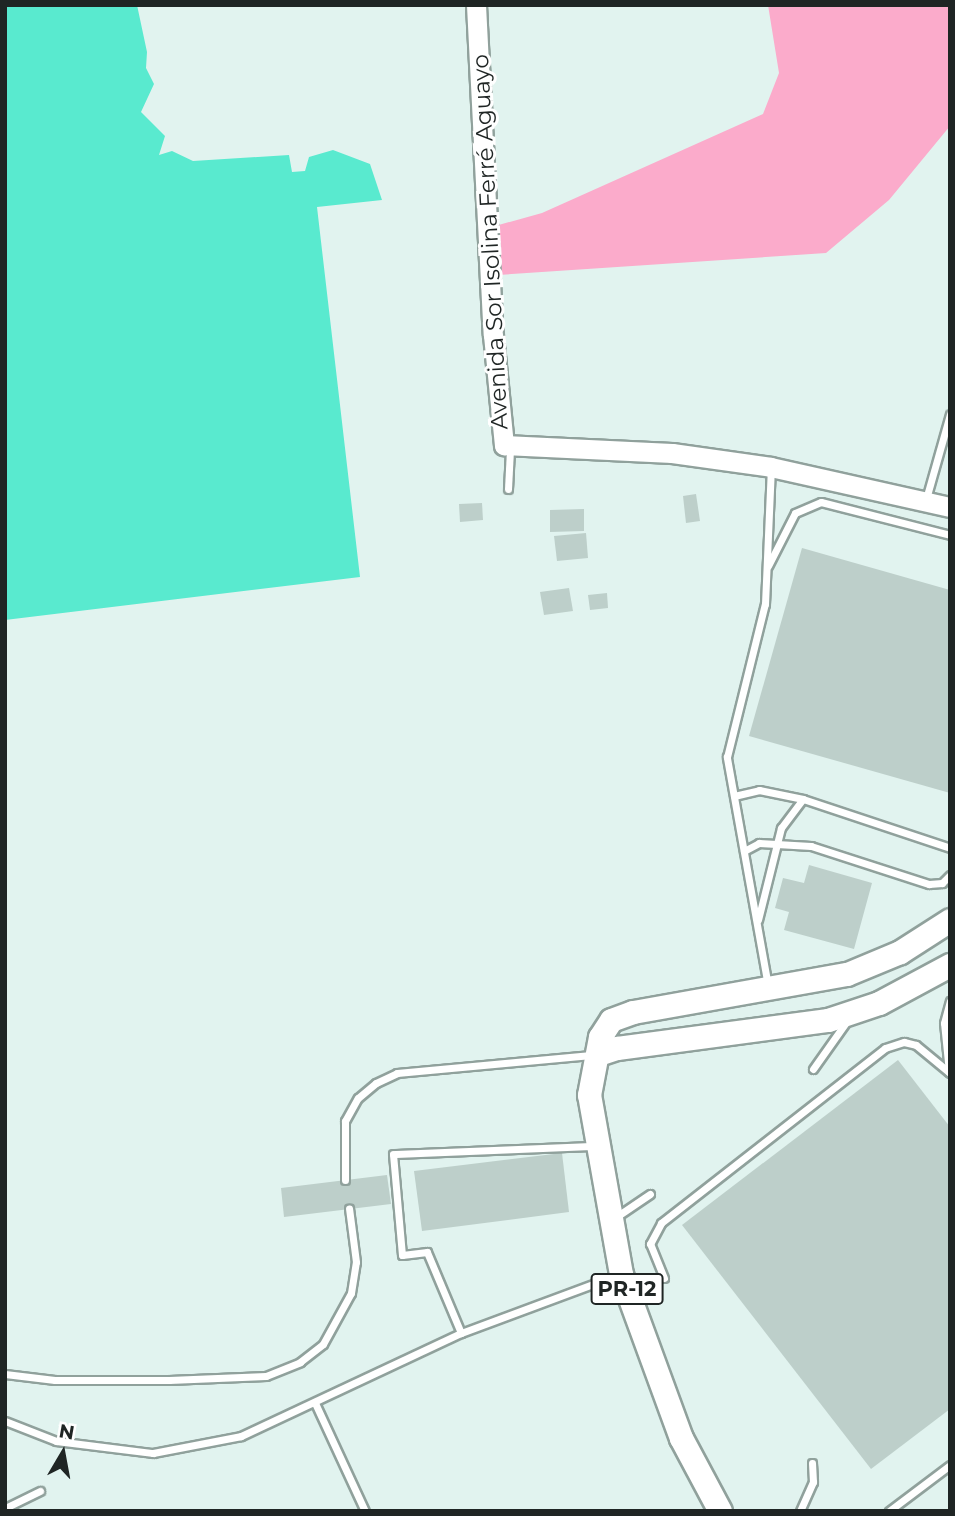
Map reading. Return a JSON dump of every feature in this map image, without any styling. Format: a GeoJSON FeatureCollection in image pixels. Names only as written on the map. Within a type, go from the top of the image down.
{"type":"FeatureCollection","features":[{"type":"Feature","properties":{"kind":"main road","name":"PR-12"},"geometry":{"type":"LineString","coordinates":[[720,1511],[681,1438],[621,1274],[588,1088],[603,1032],[617,1017],[830,979],[875,964],[950,920]]}},
{"type":"Feature","properties":{"kind":"main road"},"geometry":{"type":"LineString","coordinates":[[598,1054],[852,1013],[917,985],[950,965]]}},
{"type":"Feature","properties":{"kind":"street","name":"Avenida Sor Isolina Ferré Aguayo"},"geometry":{"type":"LineString","coordinates":[[476,5],[499,432],[504,445],[510,449],[673,453],[771,467],[950,507]]}},
{"type":"Feature","properties":{"kind":"lane"},"geometry":{"type":"LineString","coordinates":[[926,500],[950,414]]}},
{"type":"Feature","properties":{"kind":"lane"},"geometry":{"type":"LineString","coordinates":[[508,489],[510,449]]}},
{"type":"Feature","properties":{"kind":"lane"},"geometry":{"type":"LineString","coordinates":[[768,991],[727,757],[765,604],[771,467]]}},
{"type":"Feature","properties":{"kind":"lane"},"geometry":{"type":"LineString","coordinates":[[766,569],[795,513],[821,502],[950,535]]}},
{"type":"Feature","properties":{"kind":"lane"},"geometry":{"type":"LineString","coordinates":[[734,796],[759,790],[803,799],[950,848]]}},
{"type":"Feature","properties":{"kind":"lane"},"geometry":{"type":"LineString","coordinates":[[757,924],[781,828],[803,799]]}},
{"type":"Feature","properties":{"kind":"lane"},"geometry":{"type":"LineString","coordinates":[[744,851],[759,843],[811,846],[929,884],[942,883],[950,875]]}},
{"type":"Feature","properties":{"kind":"lane"},"geometry":{"type":"LineString","coordinates":[[949,1072],[944,1023],[950,1001]]}},
{"type":"Feature","properties":{"kind":"lane"},"geometry":{"type":"LineString","coordinates":[[813,1069],[852,1013]]}},
{"type":"Feature","properties":{"kind":"lane"},"geometry":{"type":"LineString","coordinates":[[664,1278],[650,1244],[661,1223],[885,1048],[904,1042],[916,1045],[949,1072]]}},
{"type":"Feature","properties":{"kind":"lane"},"geometry":{"type":"LineString","coordinates":[[345,1180],[345,1121],[358,1098],[376,1083],[397,1073],[598,1054]]}},
{"type":"Feature","properties":{"kind":"lane"},"geometry":{"type":"LineString","coordinates":[[461,1334],[427,1252],[402,1255],[393,1154],[598,1147]]}},
{"type":"Feature","properties":{"kind":"lane"},"geometry":{"type":"LineString","coordinates":[[612,1219],[650,1194]]}},
{"type":"Feature","properties":{"kind":"lane"},"geometry":{"type":"LineString","coordinates":[[5,1374],[55,1380],[265,1376],[300,1362],[323,1344],[351,1293],[356,1262],[349,1208]]}},
{"type":"Feature","properties":{"kind":"lane"},"geometry":{"type":"LineString","coordinates":[[5,1421],[56,1441],[153,1453],[240,1436],[461,1334],[621,1274]]}},
{"type":"Feature","properties":{"kind":"lane"},"geometry":{"type":"LineString","coordinates":[[315,1403],[365,1511]]}},
{"type":"Feature","properties":{"kind":"lane"},"geometry":{"type":"LineString","coordinates":[[800,1511],[813,1482],[811,1463]]}},
{"type":"Feature","properties":{"kind":"lane"},"geometry":{"type":"LineString","coordinates":[[888,1511],[950,1465]]}},
{"type":"Feature","properties":{"kind":"lane"},"geometry":{"type":"LineString","coordinates":[[5,1508],[40,1491]]}},
{"type":"Feature","properties":{"kind":"shaded area"},"geometry":{"type":"Polygon","coordinates":[[[5,5],[137,5],[147,52],[146,68],[154,84],[141,112],[165,136],[159,155],[172,151],[193,161],[289,155],[292,172],[305,171],[309,157],[333,150],[370,164],[382,200],[317,207],[360,577],[5,620],[5,5]]]}},
{"type":"Feature","properties":{"kind":"shaded area"},"geometry":{"type":"Polygon","coordinates":[[[768,5],[950,5],[950,126],[889,200],[826,253],[498,275],[495,226],[542,213],[763,114],[779,73],[768,5]]]}},
{"type":"Feature","properties":{"kind":"building"},"geometry":{"type":"Polygon","coordinates":[[[696,494],[700,521],[686,523],[683,496],[696,494]]]}},
{"type":"Feature","properties":{"kind":"building"},"geometry":{"type":"Polygon","coordinates":[[[482,503],[483,520],[460,522],[459,504],[482,503]]]}},
{"type":"Feature","properties":{"kind":"building"},"geometry":{"type":"Polygon","coordinates":[[[584,509],[584,531],[550,532],[550,510],[584,509]]]}},
{"type":"Feature","properties":{"kind":"building"},"geometry":{"type":"Polygon","coordinates":[[[586,533],[588,558],[557,561],[554,536],[586,533]]]}},
{"type":"Feature","properties":{"kind":"building"},"geometry":{"type":"Polygon","coordinates":[[[802,548],[950,590],[950,793],[749,736],[802,548]]]}},
{"type":"Feature","properties":{"kind":"building"},"geometry":{"type":"Polygon","coordinates":[[[569,588],[573,611],[544,615],[540,592],[569,588]]]}},
{"type":"Feature","properties":{"kind":"building"},"geometry":{"type":"Polygon","coordinates":[[[607,593],[608,608],[590,610],[588,595],[607,593]]]}},
{"type":"Feature","properties":{"kind":"building"},"geometry":{"type":"Polygon","coordinates":[[[809,865],[872,883],[854,949],[784,930],[789,912],[775,908],[783,878],[804,883],[809,865]]]}},
{"type":"Feature","properties":{"kind":"building"},"geometry":{"type":"Polygon","coordinates":[[[898,1060],[950,1127],[950,1409],[871,1469],[682,1225],[898,1060]]]}},
{"type":"Feature","properties":{"kind":"building"},"geometry":{"type":"Polygon","coordinates":[[[562,1153],[569,1212],[422,1231],[414,1171],[562,1153]]]}},
{"type":"Feature","properties":{"kind":"building"},"geometry":{"type":"Polygon","coordinates":[[[387,1175],[391,1204],[284,1217],[281,1188],[387,1175]]]}}]}
